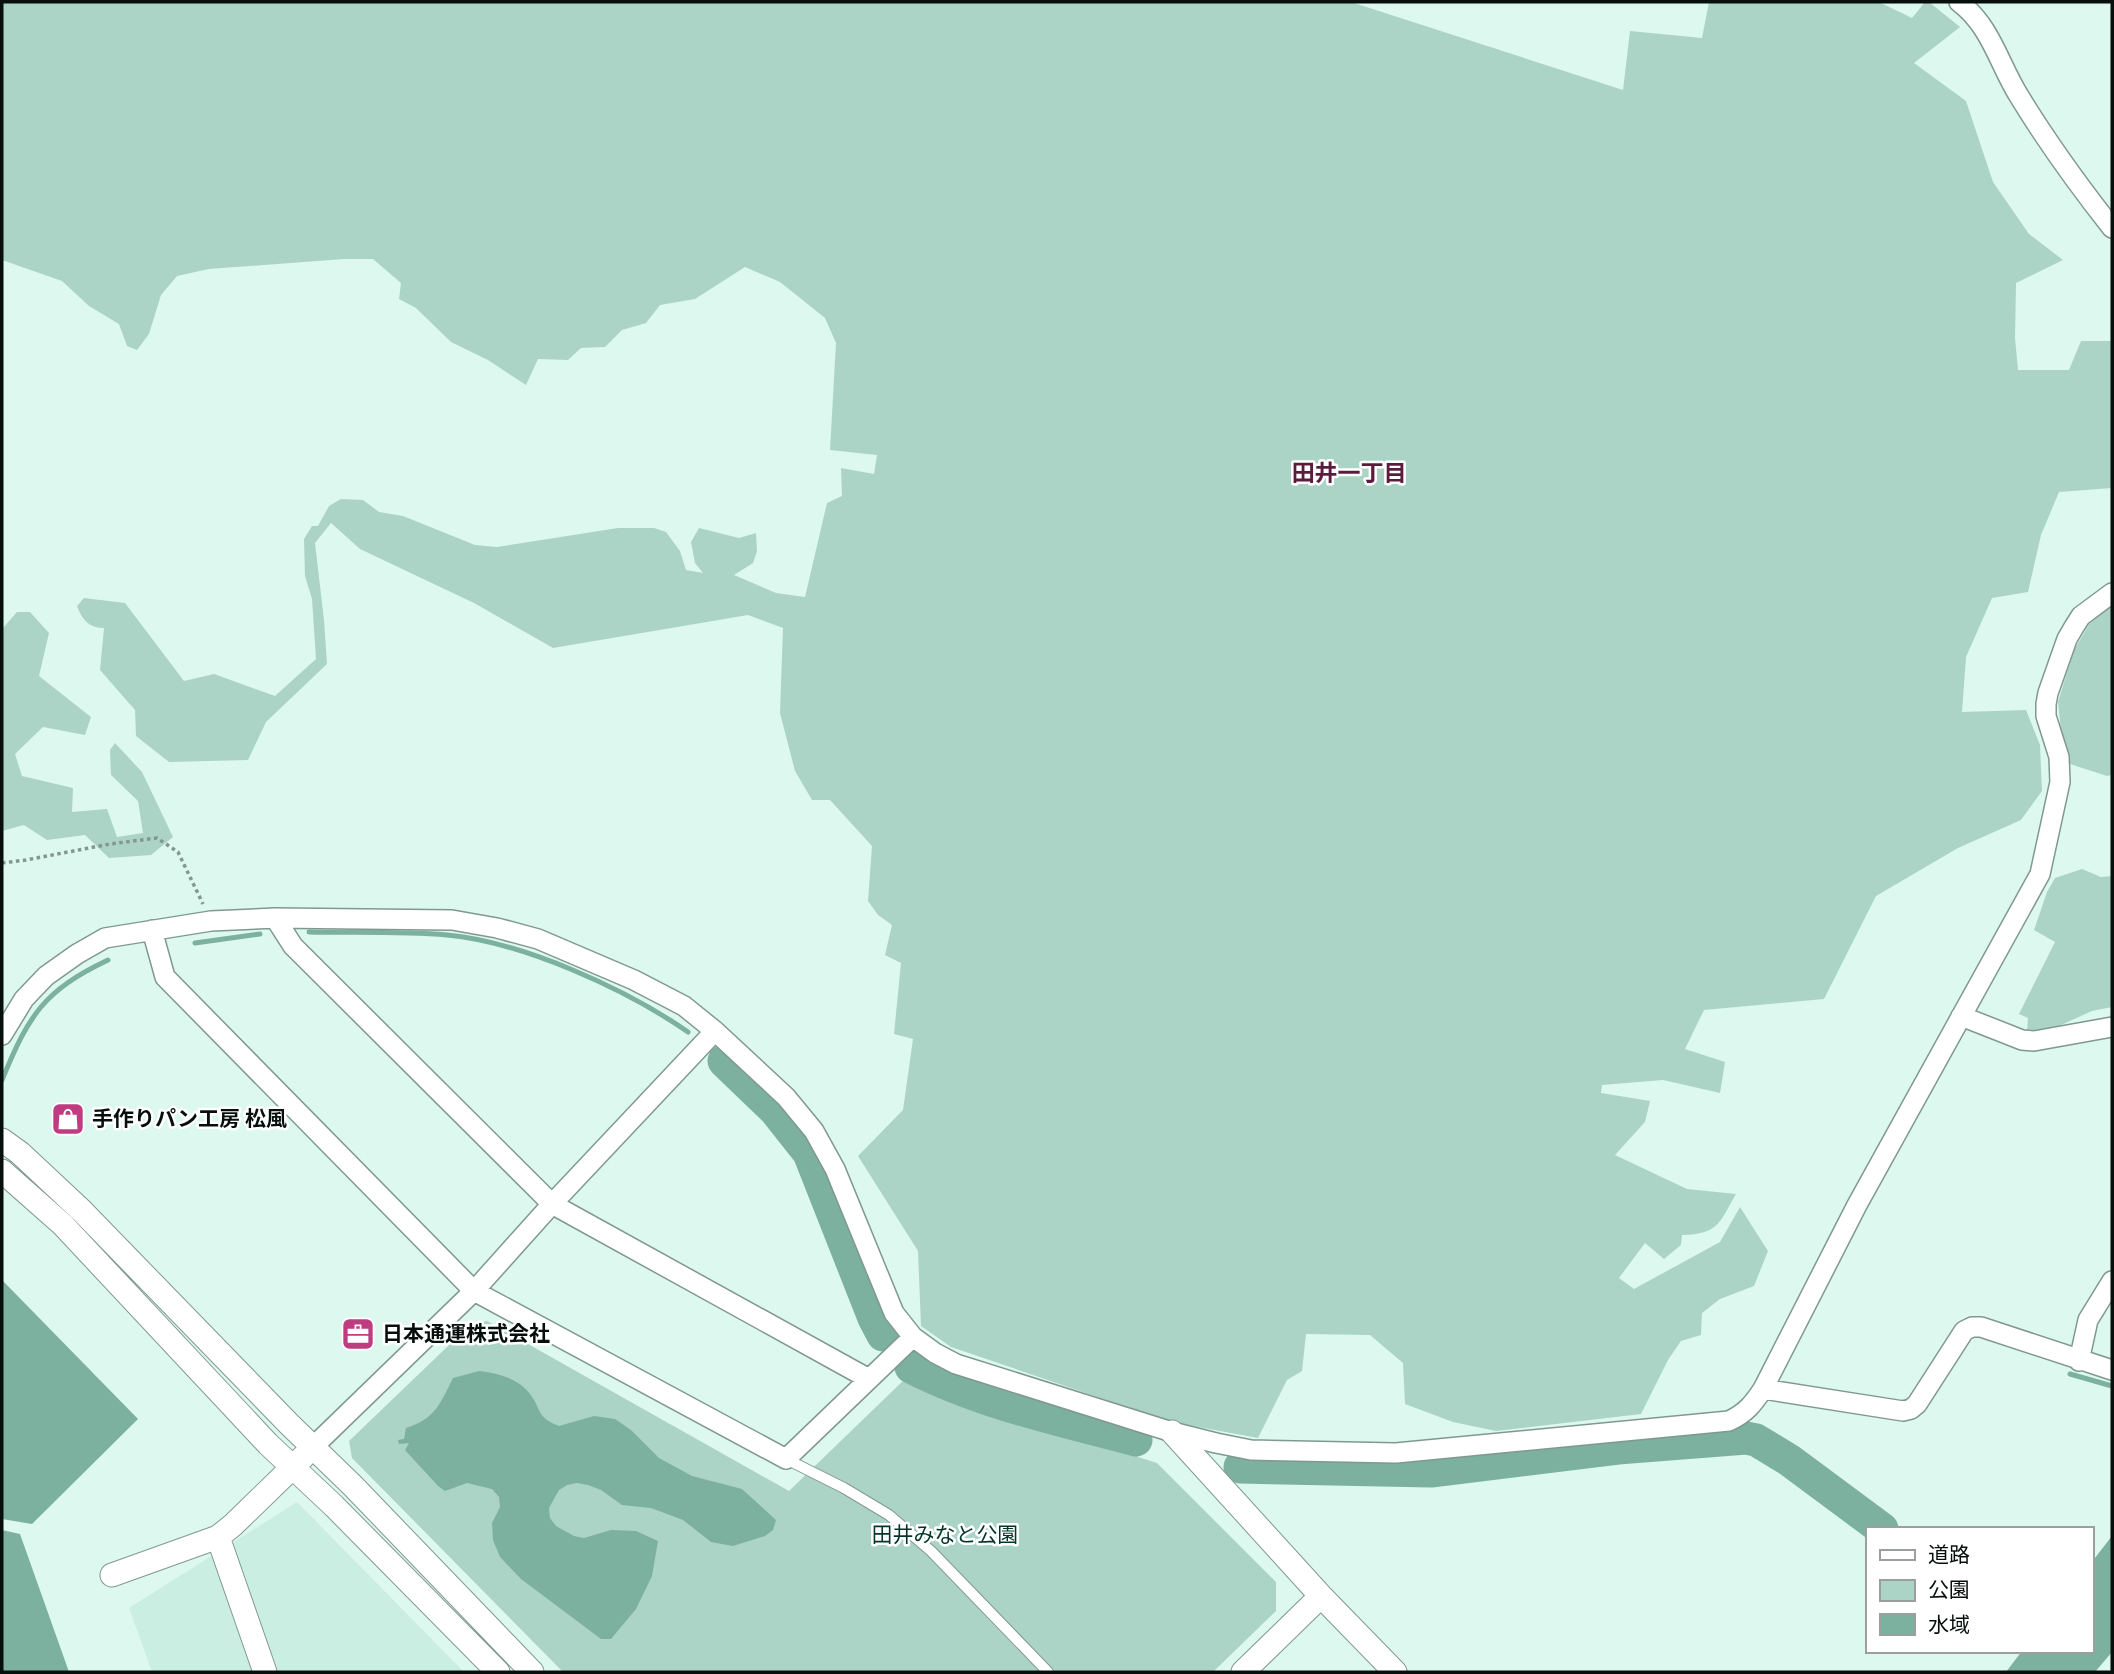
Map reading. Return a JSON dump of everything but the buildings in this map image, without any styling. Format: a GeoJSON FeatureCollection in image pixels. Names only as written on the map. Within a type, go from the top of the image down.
{"type":"FeatureCollection","features":[{"type":"Feature","properties":{"kind":"street"},"geometry":{"type":"LineString","coordinates":[[1959,2],[1987,31],[2023,104],[2112,228]]}},
{"type":"Feature","properties":{"kind":"street"},"geometry":{"type":"LineString","coordinates":[[2,1035],[24,999],[46,976],[105,938],[211,921],[275,918],[452,920],[497,928],[538,939],[634,980],[684,1006],[786,1097],[814,1131],[835,1169],[894,1313],[913,1337],[934,1353],[956,1364],[1172,1432],[1251,1450],[1396,1453],[1729,1420],[1741,1416],[1750,1408],[1763,1389],[1857,1205],[2040,874],[2060,782],[2059,757],[2046,716],[2046,705],[2067,639],[2081,616],[2112,593]]}},
{"type":"Feature","properties":{"kind":"street"},"geometry":{"type":"LineString","coordinates":[[275,918],[293,946],[552,1204],[869,1379]]}},
{"type":"Feature","properties":{"kind":"street"},"geometry":{"type":"LineString","coordinates":[[152,930],[165,977],[474,1291],[786,1459],[913,1337]]}},
{"type":"Feature","properties":{"kind":"street"},"geometry":{"type":"LineString","coordinates":[[1961,1016],[2022,1040],[2034,1041],[2112,1027]]}},
{"type":"Feature","properties":{"kind":"street"},"geometry":{"type":"LineString","coordinates":[[112,1575],[218,1537],[233,1525],[474,1291],[715,1031]]}},
{"type":"Feature","properties":{"kind":"street"},"geometry":{"type":"LineString","coordinates":[[2,1140],[20,1153],[82,1211],[532,1672]]}},
{"type":"Feature","properties":{"kind":"street"},"geometry":{"type":"LineString","coordinates":[[2,1171],[63,1225],[268,1444],[334,1506],[498,1672]]}},
{"type":"Feature","properties":{"kind":"street"},"geometry":{"type":"LineString","coordinates":[[2079,1361],[2088,1320],[2112,1281]]}},
{"type":"Feature","properties":{"kind":"street"},"geometry":{"type":"LineString","coordinates":[[1763,1389],[1903,1411],[1911,1409],[1917,1404],[1964,1331],[1972,1327],[2112,1370]]}},
{"type":"Feature","properties":{"kind":"street"},"geometry":{"type":"LineString","coordinates":[[1172,1432],[1321,1596],[1395,1672]]}},
{"type":"Feature","properties":{"kind":"street"},"geometry":{"type":"LineString","coordinates":[[218,1537],[265,1672]]}},
{"type":"Feature","properties":{"kind":"street"},"geometry":{"type":"LineString","coordinates":[[1244,1672],[1321,1596]]}},
{"type":"Feature","properties":{"kind":"lane"},"geometry":{"type":"LineString","coordinates":[[786,1459],[844,1488],[889,1515],[931,1551],[1048,1672]]}},
{"type":"Feature","properties":{"kind":"path"},"geometry":{"type":"LineString","coordinates":[[2,863],[157,838],[178,852],[211,921]]}},
{"type":"Feature","properties":{"kind":"shaded area"},"geometry":{"type":"Polygon","coordinates":[[[297,1502],[464,1672],[152,1672],[129,1608],[297,1502]]]}},
{"type":"Feature","properties":{"kind":"green space"},"geometry":{"type":"Polygon","coordinates":[[[2,2],[1351,2],[1623,90],[1630,31],[1702,38],[1709,2],[1879,2],[1912,18],[1925,2],[1929,2],[1960,27],[1914,63],[1966,101],[1993,182],[2029,234],[2063,260],[2016,283],[2015,338],[2018,370],[2069,370],[2081,341],[2112,341],[2112,488],[2059,492],[2041,535],[2028,592],[1992,598],[1966,657],[1962,712],[2026,710],[2040,745],[2042,791],[2021,820],[1958,848],[1876,896],[1824,999],[1704,1010],[1685,1049],[1725,1062],[1720,1093],[1663,1080],[1602,1085],[1601,1093],[1650,1101],[1645,1122],[1615,1155],[1687,1189],[1736,1194],[1721,1219],[1711,1229],[1682,1235],[1681,1245],[1664,1259],[1645,1243],[1619,1278],[1634,1289],[1720,1242],[1740,1207],[1768,1251],[1754,1286],[1720,1299],[1702,1313],[1701,1335],[1681,1341],[1668,1360],[1641,1414],[1496,1431],[1453,1422],[1405,1404],[1403,1363],[1370,1335],[1306,1334],[1302,1371],[1287,1380],[1258,1438],[1171,1422],[951,1347],[921,1326],[918,1251],[858,1156],[903,1110],[913,1039],[894,1034],[901,963],[885,955],[892,925],[878,915],[868,901],[872,846],[830,800],[812,800],[795,771],[780,713],[783,628],[748,615],[553,648],[474,603],[360,549],[331,523],[315,543],[327,664],[266,722],[248,760],[169,762],[136,736],[135,710],[100,670],[104,628],[94,627],[87,622],[77,606],[84,598],[125,603],[184,681],[214,674],[275,696],[316,659],[312,599],[305,576],[304,539],[312,526],[318,526],[329,506],[341,499],[363,500],[379,512],[403,516],[475,545],[497,547],[618,528],[654,528],[666,532],[680,551],[686,570],[703,573],[695,563],[691,542],[699,528],[739,538],[756,533],[757,551],[753,563],[734,575],[776,593],[805,597],[827,503],[842,496],[841,468],[874,474],[877,455],[830,450],[836,343],[825,318],[780,282],[745,267],[695,299],[660,305],[646,323],[622,330],[605,347],[581,348],[568,360],[538,359],[526,385],[488,360],[451,342],[416,308],[399,299],[401,283],[373,259],[344,259],[209,269],[177,276],[161,295],[149,334],[137,350],[127,346],[119,324],[89,306],[62,281],[2,260],[2,2]]]}},
{"type":"Feature","properties":{"kind":"green space"},"geometry":{"type":"Polygon","coordinates":[[[2112,606],[2112,775],[2107,776],[2070,764],[2061,731],[2058,702],[2074,650],[2094,616],[2112,606]]]}},
{"type":"Feature","properties":{"kind":"green space"},"geometry":{"type":"Polygon","coordinates":[[[17,612],[30,612],[49,633],[39,676],[91,717],[85,735],[43,727],[15,754],[22,776],[73,788],[72,812],[107,809],[117,837],[143,833],[138,801],[111,775],[110,750],[115,743],[142,772],[173,837],[151,855],[109,858],[85,835],[47,840],[24,825],[2,831],[2,629],[17,612]]]}},
{"type":"Feature","properties":{"kind":"green space"},"geometry":{"type":"Polygon","coordinates":[[[2082,869],[2101,877],[2112,876],[2112,1007],[2092,1011],[2048,1031],[2027,1032],[2028,1018],[2019,1014],[2055,942],[2034,930],[2047,892],[2055,878],[2082,869]]]}},
{"type":"Feature","properties":{"kind":"green space","name":"田井みなと公園"},"geometry":{"type":"Polygon","coordinates":[[[487,1321],[789,1491],[907,1377],[1138,1450],[1138,1457],[1157,1463],[1276,1582],[1276,1611],[1213,1672],[563,1672],[352,1458],[349,1441],[471,1324],[487,1321]]]}},
{"type":"Feature","properties":{"kind":"water"},"geometry":{"type":"Polygon","coordinates":[[[2,1280],[138,1419],[32,1524],[2,1519],[2,1280]]]}},
{"type":"Feature","properties":{"kind":"water"},"geometry":{"type":"Polygon","coordinates":[[[479,1371],[500,1375],[520,1384],[530,1394],[543,1416],[559,1426],[594,1416],[615,1419],[631,1430],[659,1458],[692,1476],[742,1489],[776,1520],[773,1530],[765,1536],[733,1546],[711,1542],[683,1520],[651,1508],[622,1505],[601,1490],[588,1485],[577,1483],[559,1490],[549,1508],[550,1518],[556,1526],[574,1536],[584,1538],[611,1530],[636,1531],[658,1541],[652,1576],[636,1609],[611,1639],[601,1639],[521,1579],[500,1557],[493,1540],[492,1523],[500,1507],[499,1497],[492,1489],[467,1483],[445,1491],[405,1450],[409,1443],[399,1444],[398,1440],[404,1439],[406,1428],[424,1420],[436,1409],[453,1378],[479,1371]]]}},
{"type":"Feature","properties":{"kind":"water"},"geometry":{"type":"Polygon","coordinates":[[[2,1530],[20,1534],[69,1672],[2,1672],[2,1530]]]}},
{"type":"Feature","properties":{"kind":"water"},"geometry":{"type":"Polygon","coordinates":[[[2112,1536],[2112,1652],[2095,1672],[2006,1672],[2020,1653],[2093,1653],[2093,1560],[2112,1536]]]}},
{"type":"Feature","properties":{"kind":"waterway"},"geometry":{"type":"LineString","coordinates":[[309,932],[447,935],[508,947],[605,984],[688,1032]]}},
{"type":"Feature","properties":{"kind":"waterway"},"geometry":{"type":"LineString","coordinates":[[195,943],[260,934]]}},
{"type":"Feature","properties":{"kind":"waterway"},"geometry":{"type":"LineString","coordinates":[[2,1080],[21,1038],[41,1007],[68,983],[108,960]]}},
{"type":"Feature","properties":{"kind":"waterway"},"geometry":{"type":"LineString","coordinates":[[724,1061],[775,1110],[809,1153],[883,1335]]}},
{"type":"Feature","properties":{"kind":"waterway"},"geometry":{"type":"LineString","coordinates":[[911,1367],[993,1401],[1136,1440]]}},
{"type":"Feature","properties":{"kind":"waterway"},"geometry":{"type":"LineString","coordinates":[[2070,1374],[2112,1386]]}},
{"type":"Feature","properties":{"kind":"waterway"},"geometry":{"type":"LineString","coordinates":[[1240,1467],[1431,1471],[1618,1448],[1746,1438],[1756,1440],[1789,1460],[1879,1527]]}},
{"type":"Feature","properties":{"kind":"place","name":"手作りパン工房 松風"},"geometry":{"type":"Point","coordinates":[68,1119]}},
{"type":"Feature","properties":{"kind":"place","name":"日本通運株式会社"},"geometry":{"type":"Point","coordinates":[358,1334]}},
{"type":"Feature","properties":{"kind":"district","name":"田井一丁目"},"geometry":{"type":"Point","coordinates":[1349,473]}}]}
